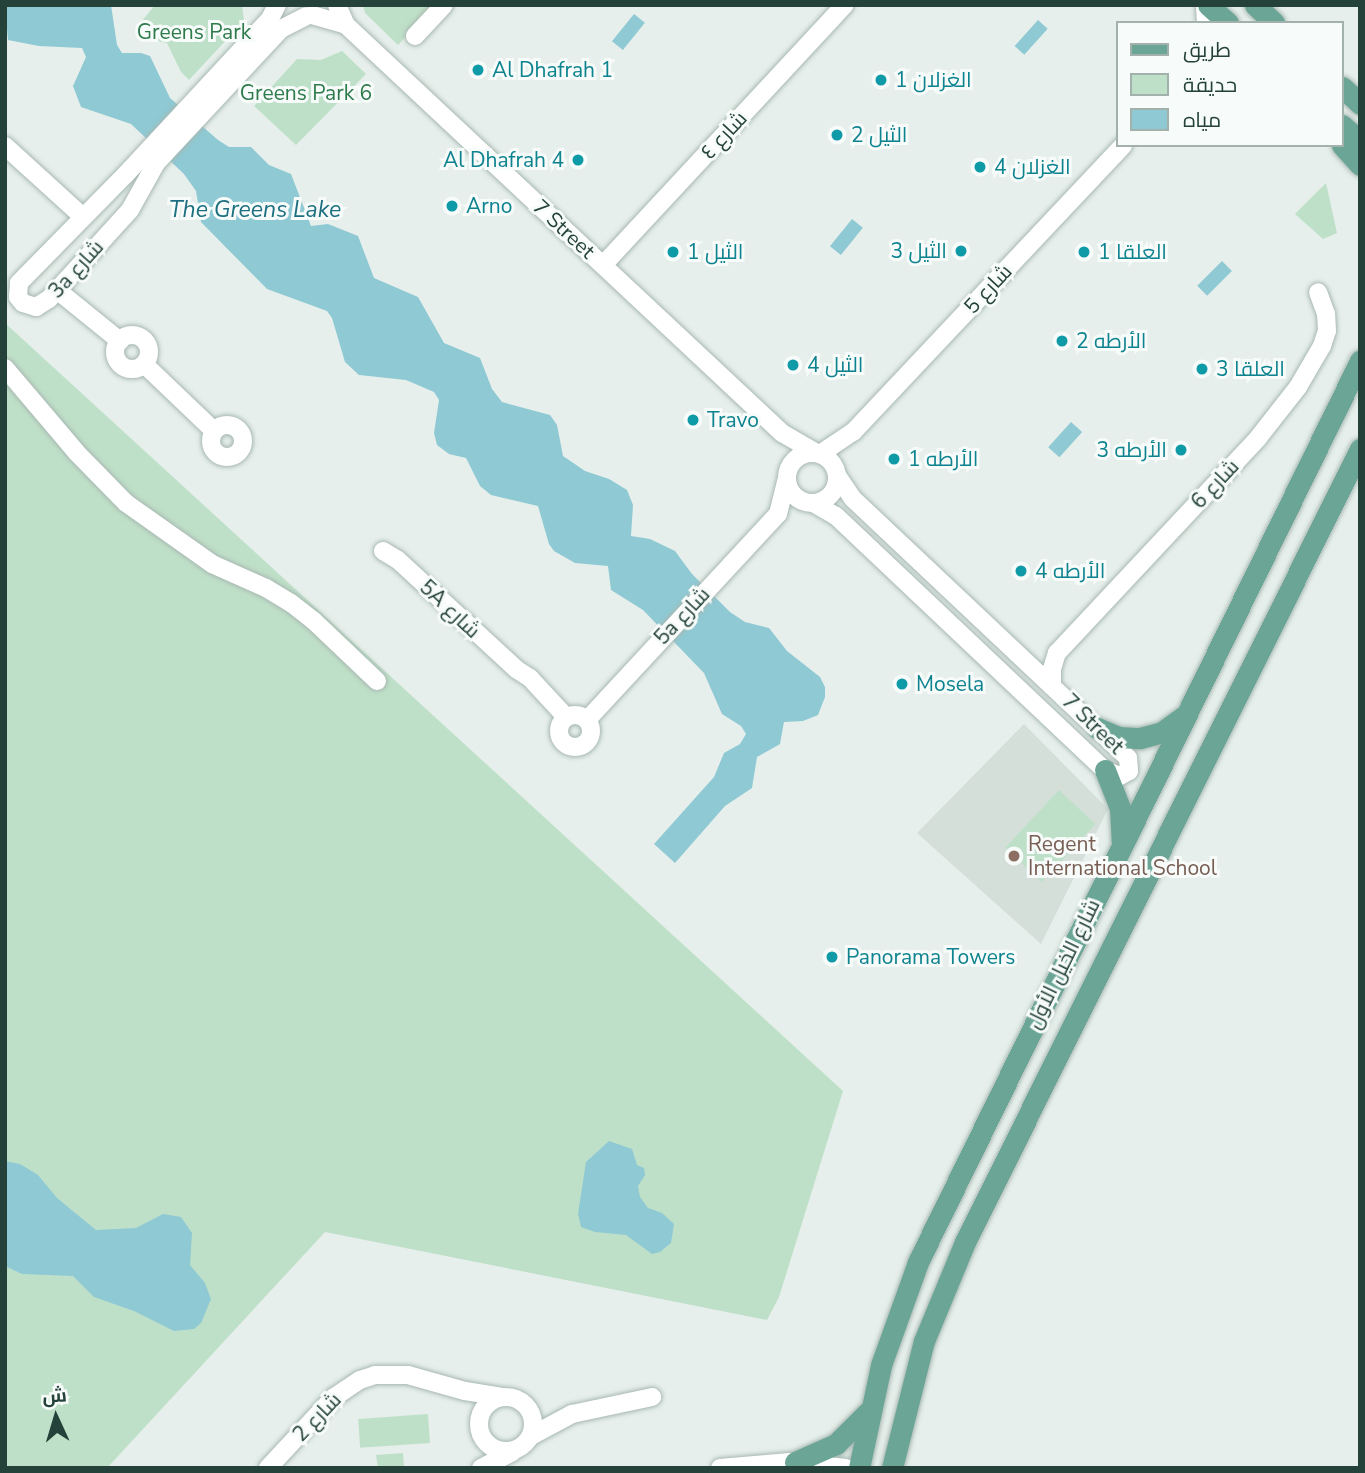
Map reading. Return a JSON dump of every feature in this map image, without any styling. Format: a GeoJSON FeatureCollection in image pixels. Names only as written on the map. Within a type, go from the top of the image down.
{"type":"FeatureCollection","features":[{"type":"Feature","properties":{"kind":"main road"},"geometry":{"type":"LineString","coordinates":[[1207,5],[1226,21]]}},
{"type":"Feature","properties":{"kind":"main road"},"geometry":{"type":"LineString","coordinates":[[1255,5],[1271,21]]}},
{"type":"Feature","properties":{"kind":"main road"},"geometry":{"type":"LineString","coordinates":[[1344,90],[1360,104]]}},
{"type":"Feature","properties":{"kind":"main road"},"geometry":{"type":"LineString","coordinates":[[1344,127],[1360,141]]}},
{"type":"Feature","properties":{"kind":"main road"},"geometry":{"type":"LineString","coordinates":[[1344,147],[1360,165]]}},
{"type":"Feature","properties":{"kind":"main road","name":"شارع الخيل الأول"},"geometry":{"type":"LineString","coordinates":[[859,1468],[868,1414],[892,1330],[918,1262],[1360,361]]}},
{"type":"Feature","properties":{"kind":"main road","name":"شارع الخيل الأول"},"geometry":{"type":"LineString","coordinates":[[891,1464],[924,1341],[965,1242],[1360,449]]}},
{"type":"Feature","properties":{"kind":"main road"},"geometry":{"type":"LineString","coordinates":[[1097,728],[1118,737],[1140,738],[1171,727],[1188,712]]}},
{"type":"Feature","properties":{"kind":"main road"},"geometry":{"type":"LineString","coordinates":[[1105,770],[1120,808],[1122,847]]}},
{"type":"Feature","properties":{"kind":"main road"},"geometry":{"type":"LineString","coordinates":[[784,1465],[836,1444],[868,1414]]}},
{"type":"Feature","properties":{"kind":"main road"},"geometry":{"type":"LineString","coordinates":[[867,1468],[871,1427],[868,1414]]}},
{"type":"Feature","properties":{"kind":"street","name":"3a شارع"},"geometry":{"type":"LineString","coordinates":[[150,159],[130,210],[60,287],[36,307],[23,303],[17,290],[19,283],[109,190],[150,159],[270,19],[277,5]]}},
{"type":"Feature","properties":{"kind":"street"},"geometry":{"type":"LineString","coordinates":[[286,5],[294,12],[346,25]]}},
{"type":"Feature","properties":{"kind":"street","name":"3a شارع"},"geometry":{"type":"LineString","coordinates":[[196,108],[281,29],[328,5]]}},
{"type":"Feature","properties":{"kind":"street"},"geometry":{"type":"LineString","coordinates":[[337,5],[346,25]]}},
{"type":"Feature","properties":{"kind":"street"},"geometry":{"type":"LineString","coordinates":[[415,36],[444,5]]}},
{"type":"Feature","properties":{"kind":"street","name":"شارع ٤"},"geometry":{"type":"LineString","coordinates":[[603,265],[845,5]]}},
{"type":"Feature","properties":{"kind":"street","name":"7 Street"},"geometry":{"type":"LineString","coordinates":[[346,25],[782,433],[818,454]]}},
{"type":"Feature","properties":{"kind":"street"},"geometry":{"type":"LineString","coordinates":[[5,146],[34,174],[44,179],[80,220]]}},
{"type":"Feature","properties":{"kind":"street","name":"شارع 5"},"geometry":{"type":"LineString","coordinates":[[818,454],[853,432],[1121,147]]}},
{"type":"Feature","properties":{"kind":"street"},"geometry":{"type":"LineString","coordinates":[[109,190],[125,194],[130,210]]}},
{"type":"Feature","properties":{"kind":"street"},"geometry":{"type":"LineString","coordinates":[[60,287],[120,341],[116,355],[120,364],[135,369],[144,364],[214,431]]}},
{"type":"Feature","properties":{"kind":"street","name":"شارع 6"},"geometry":{"type":"LineString","coordinates":[[1057,653],[1258,438],[1285,405],[1325,339],[1327,323],[1318,292]]}},
{"type":"Feature","properties":{"kind":"street"},"geometry":{"type":"LineString","coordinates":[[5,368],[77,453],[126,503],[212,564],[291,603],[314,621],[377,681]]}},
{"type":"Feature","properties":{"kind":"street","name":"شارع 5"},"geometry":{"type":"LineString","coordinates":[[837,473],[853,432]]}},
{"type":"Feature","properties":{"kind":"street"},"geometry":{"type":"LineString","coordinates":[[782,433],[787,452],[786,477],[797,499],[813,504],[823,502],[834,491],[837,473],[830,460],[818,454],[801,455],[789,466],[786,477]]}},
{"type":"Feature","properties":{"kind":"street","name":"7 Street"},"geometry":{"type":"LineString","coordinates":[[813,504],[836,516],[1105,770],[1114,775],[1125,775],[1130,762],[1052,685],[853,499],[837,473]]}},
{"type":"Feature","properties":{"kind":"street","name":"5a شارع"},"geometry":{"type":"LineString","coordinates":[[778,514],[786,477]]}},
{"type":"Feature","properties":{"kind":"street","name":"5a شارع"},"geometry":{"type":"LineString","coordinates":[[587,720],[778,514],[813,504]]}},
{"type":"Feature","properties":{"kind":"street","name":"5A شارع"},"geometry":{"type":"LineString","coordinates":[[383,551],[389,553],[516,669],[530,678],[566,718]]}},
{"type":"Feature","properties":{"kind":"street"},"geometry":{"type":"LineString","coordinates":[[1024,659],[1057,653],[1052,669],[1052,685]]}},
{"type":"Feature","properties":{"kind":"street"},"geometry":{"type":"LineString","coordinates":[[577,715],[587,720],[592,729],[589,740],[574,748],[560,738],[559,727],[566,718],[577,715]]}},
{"type":"Feature","properties":{"kind":"street","name":"شارع 2"},"geometry":{"type":"LineString","coordinates":[[268,1468],[333,1398],[360,1380],[392,1373],[521,1401],[529,1408],[572,1414]]}},
{"type":"Feature","properties":{"kind":"street"},"geometry":{"type":"LineString","coordinates":[[454,1388],[495,1449],[514,1451]]}},
{"type":"Feature","properties":{"kind":"street"},"geometry":{"type":"LineString","coordinates":[[471,1468],[485,1406],[501,1397]]}},
{"type":"Feature","properties":{"kind":"street","name":"شارع 2"},"geometry":{"type":"LineString","coordinates":[[481,1468],[514,1451],[531,1436],[572,1414],[652,1397]]}},
{"type":"Feature","properties":{"kind":"street"},"geometry":{"type":"LineString","coordinates":[[529,1408],[534,1427],[531,1436]]}},
{"type":"Feature","properties":{"kind":"street"},"geometry":{"type":"LineString","coordinates":[[720,1468],[784,1465],[846,1468]]}},
{"type":"Feature","properties":{"kind":"shaded area","name":"Regent International School"},"geometry":{"type":"Polygon","coordinates":[[[1024,724],[1108,809],[1041,944],[917,833],[1024,724]]]}},
{"type":"Feature","properties":{"kind":"green space","name":"Greens Park"},"geometry":{"type":"Polygon","coordinates":[[[155,5],[242,5],[244,21],[189,80],[181,72],[167,43],[139,37],[137,27],[155,5]]]}},
{"type":"Feature","properties":{"kind":"green space"},"geometry":{"type":"Polygon","coordinates":[[[363,5],[435,5],[398,45],[365,13],[363,5]]]}},
{"type":"Feature","properties":{"kind":"green space","name":"Greens Park 6"},"geometry":{"type":"Polygon","coordinates":[[[342,51],[366,74],[296,145],[254,106],[297,59],[321,60],[342,51]]]}},
{"type":"Feature","properties":{"kind":"green space"},"geometry":{"type":"Polygon","coordinates":[[[1326,183],[1337,233],[1323,239],[1295,214],[1326,183]]]}},
{"type":"Feature","properties":{"kind":"green space"},"geometry":{"type":"Polygon","coordinates":[[[5,323],[843,1091],[779,1297],[767,1320],[325,1232],[107,1468],[5,1468],[5,323]]]}},
{"type":"Feature","properties":{"kind":"green space"},"geometry":{"type":"Polygon","coordinates":[[[1059,790],[1096,824],[1042,882],[1005,848],[1059,790]]]}},
{"type":"Feature","properties":{"kind":"green space"},"geometry":{"type":"Polygon","coordinates":[[[428,1414],[430,1443],[360,1448],[358,1419],[428,1414]]]}},
{"type":"Feature","properties":{"kind":"green space"},"geometry":{"type":"Polygon","coordinates":[[[403,1453],[404,1468],[378,1468],[376,1455],[403,1453]]]}},
{"type":"Feature","properties":{"kind":"water","name":"The Greens Lake"},"geometry":{"type":"Polygon","coordinates":[[[5,5],[111,5],[117,45],[122,53],[150,56],[170,98],[218,140],[229,147],[251,147],[269,165],[291,174],[311,226],[328,224],[358,236],[374,278],[418,297],[444,343],[480,358],[492,389],[502,402],[550,415],[557,425],[563,456],[585,471],[609,479],[627,490],[633,505],[631,536],[650,539],[675,551],[692,574],[730,612],[745,622],[769,628],[787,651],[820,677],[825,687],[825,697],[818,715],[803,721],[784,722],[780,744],[757,757],[752,788],[725,806],[675,863],[654,844],[714,777],[724,753],[740,744],[746,734],[741,726],[722,714],[704,673],[643,610],[611,590],[608,566],[575,563],[554,551],[549,544],[538,506],[491,495],[480,486],[466,458],[449,454],[437,445],[434,433],[439,400],[434,392],[406,380],[359,375],[345,362],[332,318],[327,311],[267,289],[201,222],[196,191],[184,174],[131,124],[81,107],[73,86],[86,57],[82,48],[39,46],[8,40],[5,5]]]}},
{"type":"Feature","properties":{"kind":"water"},"geometry":{"type":"Polygon","coordinates":[[[634,14],[645,23],[623,50],[612,41],[634,14]]]}},
{"type":"Feature","properties":{"kind":"water"},"geometry":{"type":"Polygon","coordinates":[[[1038,20],[1048,29],[1024,55],[1015,46],[1038,20]]]}},
{"type":"Feature","properties":{"kind":"water"},"geometry":{"type":"Polygon","coordinates":[[[852,219],[863,228],[841,255],[830,246],[852,219]]]}},
{"type":"Feature","properties":{"kind":"water"},"geometry":{"type":"Polygon","coordinates":[[[1222,261],[1232,271],[1207,296],[1197,286],[1222,261]]]}},
{"type":"Feature","properties":{"kind":"water"},"geometry":{"type":"Polygon","coordinates":[[[1071,422],[1082,432],[1059,457],[1048,447],[1071,422]]]}},
{"type":"Feature","properties":{"kind":"water"},"geometry":{"type":"Polygon","coordinates":[[[609,1141],[632,1149],[637,1165],[644,1168],[645,1175],[638,1186],[640,1197],[648,1208],[662,1213],[674,1224],[671,1243],[660,1252],[652,1254],[626,1235],[595,1232],[581,1227],[578,1214],[586,1162],[609,1141]]]}},
{"type":"Feature","properties":{"kind":"water"},"geometry":{"type":"Polygon","coordinates":[[[5,1161],[20,1164],[38,1175],[57,1198],[96,1230],[136,1228],[163,1214],[181,1217],[192,1233],[190,1265],[205,1283],[211,1299],[201,1323],[194,1329],[174,1331],[134,1311],[94,1297],[73,1276],[22,1274],[5,1266],[5,1161]]]}},
{"type":"Feature","properties":{"kind":"place","name":"Al Dhafrah 1"},"geometry":{"type":"Point","coordinates":[478,70]}},
{"type":"Feature","properties":{"kind":"place","name":"الغزلان 1"},"geometry":{"type":"Point","coordinates":[881,80]}},
{"type":"Feature","properties":{"kind":"place","name":"الثيل 2"},"geometry":{"type":"Point","coordinates":[837,135]}},
{"type":"Feature","properties":{"kind":"place","name":"Al Dhafrah 4"},"geometry":{"type":"Point","coordinates":[578,160]}},
{"type":"Feature","properties":{"kind":"place","name":"الغزلان 4"},"geometry":{"type":"Point","coordinates":[980,167]}},
{"type":"Feature","properties":{"kind":"place","name":"Arno"},"geometry":{"type":"Point","coordinates":[452,206]}},
{"type":"Feature","properties":{"kind":"place","name":"الثيل 3"},"geometry":{"type":"Point","coordinates":[961,251]}},
{"type":"Feature","properties":{"kind":"place","name":"الثيل 1"},"geometry":{"type":"Point","coordinates":[673,252]}},
{"type":"Feature","properties":{"kind":"place","name":"العلقا 1"},"geometry":{"type":"Point","coordinates":[1084,252]}},
{"type":"Feature","properties":{"kind":"place","name":"الأرطه 2"},"geometry":{"type":"Point","coordinates":[1062,341]}},
{"type":"Feature","properties":{"kind":"place","name":"الثيل 4"},"geometry":{"type":"Point","coordinates":[793,365]}},
{"type":"Feature","properties":{"kind":"place","name":"العلقا 3"},"geometry":{"type":"Point","coordinates":[1202,369]}},
{"type":"Feature","properties":{"kind":"place","name":"Travo"},"geometry":{"type":"Point","coordinates":[693,420]}},
{"type":"Feature","properties":{"kind":"place","name":"الأرطه 3"},"geometry":{"type":"Point","coordinates":[1181,450]}},
{"type":"Feature","properties":{"kind":"place","name":"الأرطه 1"},"geometry":{"type":"Point","coordinates":[894,459]}},
{"type":"Feature","properties":{"kind":"place","name":"الأرطه 4"},"geometry":{"type":"Point","coordinates":[1021,571]}},
{"type":"Feature","properties":{"kind":"place","name":"Mosela"},"geometry":{"type":"Point","coordinates":[902,684]}},
{"type":"Feature","properties":{"kind":"place","name":"Regent International School"},"geometry":{"type":"Point","coordinates":[1014,856]}},
{"type":"Feature","properties":{"kind":"place","name":"Panorama Towers"},"geometry":{"type":"Point","coordinates":[832,957]}}]}
